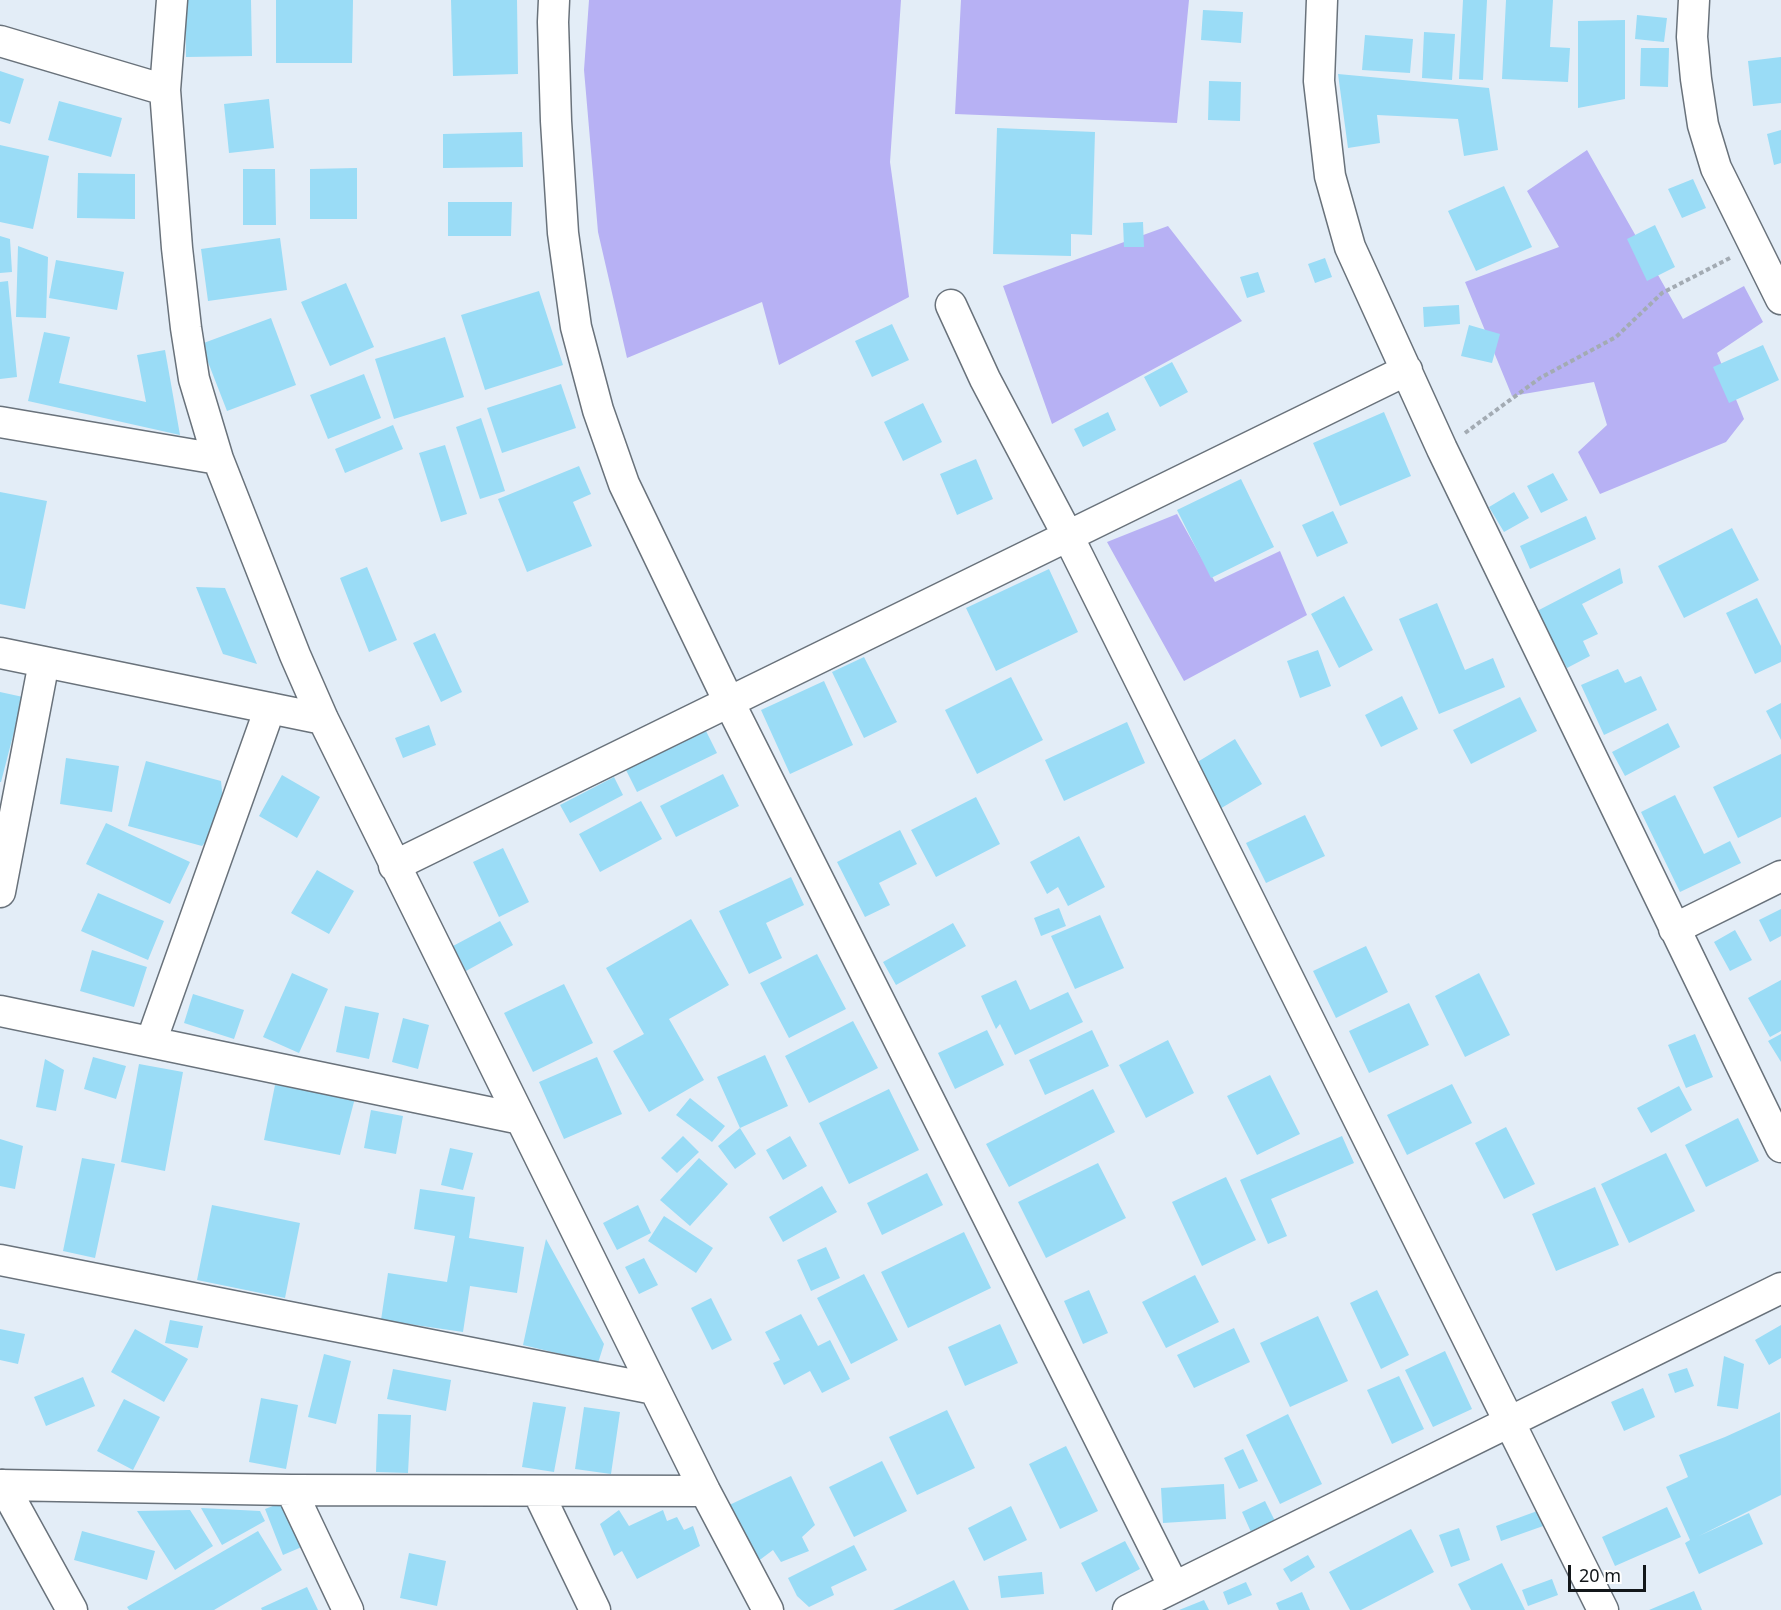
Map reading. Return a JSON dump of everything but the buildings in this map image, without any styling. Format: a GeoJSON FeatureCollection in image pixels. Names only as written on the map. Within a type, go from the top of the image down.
{"type":"FeatureCollection","features":[{"type":"Feature","properties":{"kind":"street"},"geometry":{"type":"LineString","coordinates":[[172,0],[165,90],[177,248],[194,379],[218,459],[295,655],[323,719],[654,1389],[768,1610]]}},
{"type":"Feature","properties":{"kind":"street"},"geometry":{"type":"LineString","coordinates":[[554,0],[556,121],[562,233],[579,338],[598,410],[624,484],[729,702],[1174,1587]]}},
{"type":"Feature","properties":{"kind":"street"},"geometry":{"type":"LineString","coordinates":[[1322,0],[1319,81],[1330,176],[1350,247],[1442,449],[1781,1146]]}},
{"type":"Feature","properties":{"kind":"street"},"geometry":{"type":"LineString","coordinates":[[1694,0],[1692,37],[1703,125],[1716,168],[1781,299]]}},
{"type":"Feature","properties":{"kind":"street"},"geometry":{"type":"LineString","coordinates":[[0,41],[165,90]]}},
{"type":"Feature","properties":{"kind":"street"},"geometry":{"type":"LineString","coordinates":[[951,305],[985,379],[1068,536],[1603,1610]]}},
{"type":"Feature","properties":{"kind":"street"},"geometry":{"type":"LineString","coordinates":[[394,866],[1407,370]]}},
{"type":"Feature","properties":{"kind":"street"},"geometry":{"type":"LineString","coordinates":[[0,422],[218,459]]}},
{"type":"Feature","properties":{"kind":"street"},"geometry":{"type":"LineString","coordinates":[[0,653],[323,719]]}},
{"type":"Feature","properties":{"kind":"street"},"geometry":{"type":"LineString","coordinates":[[0,889],[44,662]]}},
{"type":"Feature","properties":{"kind":"street"},"geometry":{"type":"LineString","coordinates":[[151,1042],[270,708]]}},
{"type":"Feature","properties":{"kind":"street"},"geometry":{"type":"LineString","coordinates":[[1674,929],[1781,876]]}},
{"type":"Feature","properties":{"kind":"street"},"geometry":{"type":"LineString","coordinates":[[0,1011],[521,1119]]}},
{"type":"Feature","properties":{"kind":"street"},"geometry":{"type":"LineString","coordinates":[[0,1260],[654,1389]]}},
{"type":"Feature","properties":{"kind":"street"},"geometry":{"type":"LineString","coordinates":[[1128,1610],[1781,1288]]}},
{"type":"Feature","properties":{"kind":"street"},"geometry":{"type":"LineString","coordinates":[[1,1485],[291,1490],[705,1491]]}},
{"type":"Feature","properties":{"kind":"street"},"geometry":{"type":"LineString","coordinates":[[1,1485],[72,1610]]}},
{"type":"Feature","properties":{"kind":"street"},"geometry":{"type":"LineString","coordinates":[[291,1490],[348,1610]]}},
{"type":"Feature","properties":{"kind":"street"},"geometry":{"type":"LineString","coordinates":[[538,1492],[595,1610]]}},
{"type":"Feature","properties":{"kind":"path"},"geometry":{"type":"LineString","coordinates":[[1442,449],[1540,378],[1616,337],[1662,293],[1755,244]]}},
{"type":"Feature","properties":{"kind":"shaded area"},"geometry":{"type":"Polygon","coordinates":[[[589,0],[901,0],[890,162],[909,297],[779,365],[762,302],[627,358],[598,232],[584,70],[589,0]]]}},
{"type":"Feature","properties":{"kind":"shaded area"},"geometry":{"type":"Polygon","coordinates":[[[961,0],[1189,0],[1177,123],[955,114],[961,0]]]}},
{"type":"Feature","properties":{"kind":"shaded area"},"geometry":{"type":"Polygon","coordinates":[[[1587,150],[1683,319],[1744,286],[1763,322],[1717,353],[1744,419],[1726,442],[1600,494],[1578,452],[1607,425],[1594,382],[1512,396],[1465,282],[1559,247],[1527,191],[1587,150]]]}},
{"type":"Feature","properties":{"kind":"shaded area"},"geometry":{"type":"Polygon","coordinates":[[[1168,226],[1242,321],[1052,424],[1003,286],[1168,226]]]}},
{"type":"Feature","properties":{"kind":"shaded area"},"geometry":{"type":"Polygon","coordinates":[[[1177,514],[1215,582],[1280,551],[1307,615],[1184,681],[1107,542],[1177,514]]]}}]}
